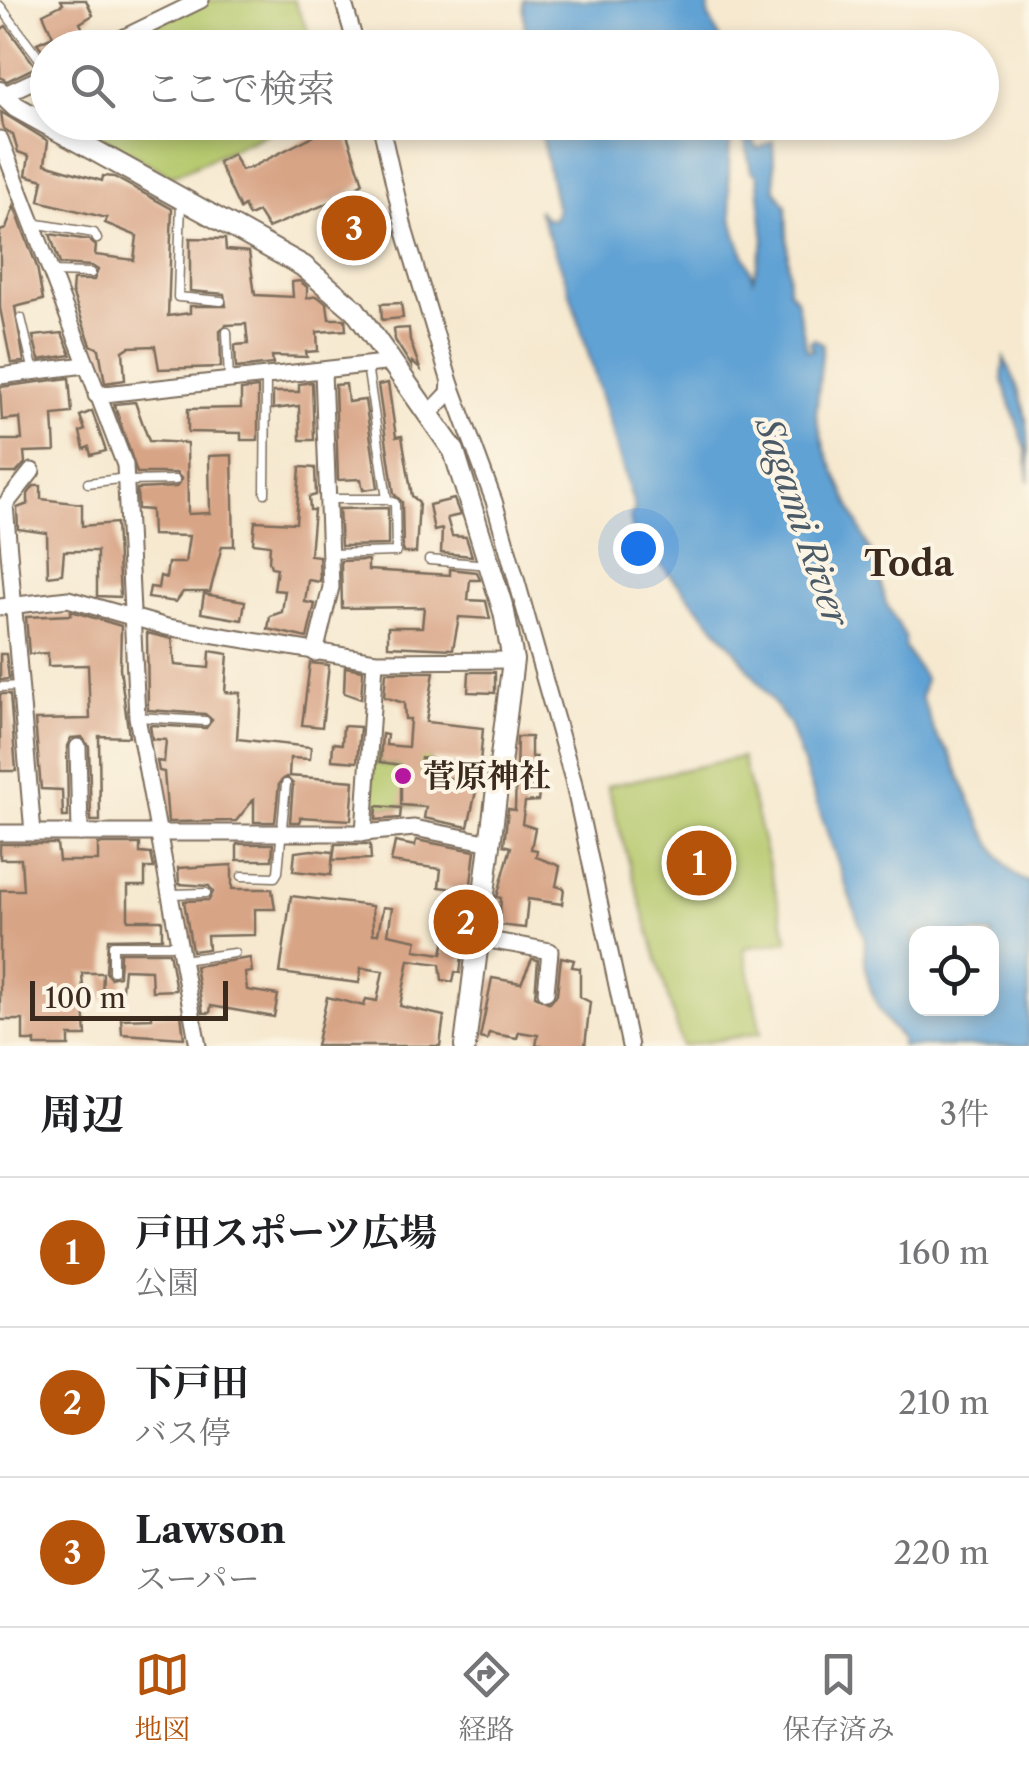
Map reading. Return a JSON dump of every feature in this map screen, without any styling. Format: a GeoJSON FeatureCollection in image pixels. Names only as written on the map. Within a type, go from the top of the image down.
{"type":"FeatureCollection","features":[{"type":"Feature","properties":{"kind":"street"},"geometry":{"type":"LineString","coordinates":[[139,30],[200,0]]}},
{"type":"Feature","properties":{"kind":"street"},"geometry":{"type":"LineString","coordinates":[[343,0],[352,30]]}},
{"type":"Feature","properties":{"kind":"street"},"geometry":{"type":"LineString","coordinates":[[30,81],[2,94],[30,115]]}},
{"type":"Feature","properties":{"kind":"street"},"geometry":{"type":"LineString","coordinates":[[0,140],[126,480],[137,717],[198,1046]]}},
{"type":"Feature","properties":{"kind":"street"},"geometry":{"type":"LineString","coordinates":[[77,140],[324,281],[354,310],[454,451],[490,565],[513,660],[468,1045]]}},
{"type":"Feature","properties":{"kind":"street"},"geometry":{"type":"LineString","coordinates":[[384,140],[401,218],[450,382],[494,501],[568,762],[630,1046]]}},
{"type":"Feature","properties":{"kind":"street"},"geometry":{"type":"LineString","coordinates":[[96,396],[393,362]]}},
{"type":"Feature","properties":{"kind":"street"},"geometry":{"type":"LineString","coordinates":[[0,376],[85,366]]}},
{"type":"Feature","properties":{"kind":"street"},"geometry":{"type":"LineString","coordinates":[[316,653],[332,587],[323,370]]}},
{"type":"Feature","properties":{"kind":"street"},"geometry":{"type":"LineString","coordinates":[[430,413],[449,394],[450,382]]}},
{"type":"Feature","properties":{"kind":"street"},"geometry":{"type":"LineString","coordinates":[[32,471],[4,505],[7,606],[21,686],[33,833]]}},
{"type":"Feature","properties":{"kind":"street"},"geometry":{"type":"LineString","coordinates":[[7,606],[68,600],[167,627],[375,661],[513,660]]}},
{"type":"Feature","properties":{"kind":"street"},"geometry":{"type":"LineString","coordinates":[[364,833],[375,661]]}},
{"type":"Feature","properties":{"kind":"street"},"geometry":{"type":"LineString","coordinates":[[80,833],[82,756]]}},
{"type":"Feature","properties":{"kind":"street"},"geometry":{"type":"LineString","coordinates":[[0,833],[364,833],[414,828],[491,843]]}},
{"type":"Feature","properties":{"kind":"street"},"geometry":{"type":"LineString","coordinates":[[478,938],[550,951],[546,992]]}},
{"type":"Feature","properties":{"kind":"lane"},"geometry":{"type":"LineString","coordinates":[[0,6],[30,47]]}},
{"type":"Feature","properties":{"kind":"lane"},"geometry":{"type":"LineString","coordinates":[[181,196],[178,298],[221,300]]}},
{"type":"Feature","properties":{"kind":"lane"},"geometry":{"type":"LineString","coordinates":[[31,223],[94,233],[98,239]]}},
{"type":"Feature","properties":{"kind":"lane"},"geometry":{"type":"LineString","coordinates":[[50,272],[91,272]]}},
{"type":"Feature","properties":{"kind":"lane"},"geometry":{"type":"LineString","coordinates":[[22,318],[34,372]]}},
{"type":"Feature","properties":{"kind":"lane"},"geometry":{"type":"LineString","coordinates":[[226,332],[230,382]]}},
{"type":"Feature","properties":{"kind":"lane"},"geometry":{"type":"LineString","coordinates":[[367,366],[387,499]]}},
{"type":"Feature","properties":{"kind":"lane"},"geometry":{"type":"LineString","coordinates":[[265,494],[260,473],[266,377]]}},
{"type":"Feature","properties":{"kind":"lane"},"geometry":{"type":"LineString","coordinates":[[164,467],[164,480]]}},
{"type":"Feature","properties":{"kind":"lane"},"geometry":{"type":"LineString","coordinates":[[88,483],[176,480]]}},
{"type":"Feature","properties":{"kind":"lane"},"geometry":{"type":"LineString","coordinates":[[328,500],[387,499],[395,504],[396,552]]}},
{"type":"Feature","properties":{"kind":"lane"},"geometry":{"type":"LineString","coordinates":[[330,554],[411,552]]}},
{"type":"Feature","properties":{"kind":"lane"},"geometry":{"type":"LineString","coordinates":[[429,560],[490,565]]}},
{"type":"Feature","properties":{"kind":"lane"},"geometry":{"type":"LineString","coordinates":[[440,572],[441,561]]}},
{"type":"Feature","properties":{"kind":"lane"},"geometry":{"type":"LineString","coordinates":[[0,687],[21,686]]}},
{"type":"Feature","properties":{"kind":"lane"},"geometry":{"type":"LineString","coordinates":[[137,717],[205,722]]}},
{"type":"Feature","properties":{"kind":"lane"},"geometry":{"type":"LineString","coordinates":[[242,876],[276,877],[286,784]]}},
{"type":"Feature","properties":{"kind":"lane"},"geometry":{"type":"LineString","coordinates":[[169,894],[206,893]]}},
{"type":"Feature","properties":{"kind":"lane"},"geometry":{"type":"LineString","coordinates":[[113,971],[114,946],[234,953]]}},
{"type":"Feature","properties":{"kind":"green space"},"geometry":{"type":"Polygon","coordinates":[[[204,0],[294,0],[307,30],[144,30],[204,0]]]}},
{"type":"Feature","properties":{"kind":"green space"},"geometry":{"type":"Polygon","coordinates":[[[105,140],[252,140],[172,176],[105,140]]]}},
{"type":"Feature","properties":{"kind":"green space"},"geometry":{"type":"Polygon","coordinates":[[[374,749],[380,750],[379,764],[406,767],[409,754],[431,757],[423,808],[370,805],[374,749]]]}},
{"type":"Feature","properties":{"kind":"green space"},"geometry":{"type":"Polygon","coordinates":[[[742,757],[788,941],[744,948],[761,1033],[682,1046],[607,786],[742,757]]]}},
{"type":"Feature","properties":{"kind":"water"},"geometry":{"type":"Polygon","coordinates":[[[523,0],[709,0],[708,15],[716,30],[525,30],[523,0]]]}},
{"type":"Feature","properties":{"kind":"water","name":"Sagami River"},"geometry":{"type":"Polygon","coordinates":[[[542,140],[731,140],[731,206],[736,234],[753,278],[764,241],[757,175],[751,171],[745,140],[754,140],[758,149],[773,141],[775,189],[786,206],[789,290],[796,299],[807,350],[813,350],[810,342],[814,339],[823,344],[816,416],[825,450],[873,557],[886,603],[905,637],[905,648],[925,679],[921,698],[935,732],[949,751],[992,845],[1016,876],[1029,882],[1029,1046],[901,1046],[901,1038],[877,1006],[866,967],[865,940],[789,724],[735,650],[633,532],[630,517],[635,509],[566,280],[538,210],[547,219],[554,219],[557,211],[542,140]]]}},
{"type":"Feature","properties":{"kind":"water"},"geometry":{"type":"Polygon","coordinates":[[[1004,358],[1026,418],[1029,482],[1026,450],[1002,379],[1004,358]]]}},
{"type":"Feature","properties":{"kind":"building"},"geometry":{"type":"Polygon","coordinates":[[[61,0],[86,0],[93,15],[80,23],[83,30],[50,30],[43,14],[63,4],[61,0]]]}},
{"type":"Feature","properties":{"kind":"building"},"geometry":{"type":"Polygon","coordinates":[[[6,26],[30,59],[30,70],[7,81],[0,77],[0,30],[6,26]]]}},
{"type":"Feature","properties":{"kind":"building"},"geometry":{"type":"Polygon","coordinates":[[[1,112],[30,130],[30,140],[48,141],[45,164],[102,181],[103,176],[114,177],[172,209],[168,316],[190,313],[190,306],[226,306],[224,294],[190,291],[190,238],[225,239],[226,250],[249,252],[255,295],[293,297],[292,282],[300,281],[307,287],[307,298],[317,296],[327,304],[329,319],[345,319],[346,330],[317,332],[318,351],[306,352],[307,357],[272,356],[273,364],[236,368],[235,345],[248,344],[246,324],[226,325],[220,331],[221,367],[159,369],[155,346],[129,347],[123,351],[125,380],[105,383],[99,349],[91,345],[72,292],[73,280],[94,280],[98,270],[92,266],[60,264],[50,234],[89,240],[96,246],[95,255],[134,260],[137,236],[105,223],[107,218],[39,201],[43,180],[26,175],[29,156],[18,152],[13,135],[3,128],[1,112]]]}},
{"type":"Feature","properties":{"kind":"building"},"geometry":{"type":"Polygon","coordinates":[[[305,140],[349,140],[363,183],[336,200],[268,228],[258,212],[249,216],[244,206],[240,209],[218,162],[233,154],[241,170],[305,140]]]}},
{"type":"Feature","properties":{"kind":"building"},"geometry":{"type":"Polygon","coordinates":[[[14,206],[37,267],[43,300],[15,307],[24,362],[11,363],[0,308],[0,231],[6,229],[14,206]]]}},
{"type":"Feature","properties":{"kind":"building"},"geometry":{"type":"Polygon","coordinates":[[[345,207],[377,231],[365,247],[332,225],[345,207]]]}},
{"type":"Feature","properties":{"kind":"building"},"geometry":{"type":"Polygon","coordinates":[[[401,303],[403,318],[382,320],[381,304],[401,303]]]}},
{"type":"Feature","properties":{"kind":"building"},"geometry":{"type":"Polygon","coordinates":[[[409,328],[420,369],[412,362],[412,367],[395,340],[394,329],[409,328]]]}},
{"type":"Feature","properties":{"kind":"building"},"geometry":{"type":"Polygon","coordinates":[[[62,333],[71,355],[39,360],[33,336],[62,333]]]}},
{"type":"Feature","properties":{"kind":"building"},"geometry":{"type":"Polygon","coordinates":[[[69,378],[72,413],[53,415],[55,451],[24,452],[25,463],[16,473],[0,473],[0,440],[22,440],[20,418],[2,420],[0,387],[69,378]]]}},
{"type":"Feature","properties":{"kind":"building"},"geometry":{"type":"Polygon","coordinates":[[[312,382],[314,440],[300,440],[299,406],[273,409],[273,392],[299,392],[299,384],[312,382]]]}},
{"type":"Feature","properties":{"kind":"building"},"geometry":{"type":"Polygon","coordinates":[[[388,383],[396,437],[402,436],[412,496],[419,502],[416,553],[403,553],[402,502],[394,494],[378,385],[388,383]]]}},
{"type":"Feature","properties":{"kind":"building"},"geometry":{"type":"Polygon","coordinates":[[[346,384],[348,402],[365,400],[378,488],[363,490],[361,479],[338,480],[335,385],[346,384]]]}},
{"type":"Feature","properties":{"kind":"building"},"geometry":{"type":"Polygon","coordinates":[[[258,388],[258,440],[241,440],[241,433],[188,432],[188,409],[241,408],[241,390],[258,388]]]}},
{"type":"Feature","properties":{"kind":"building"},"geometry":{"type":"Polygon","coordinates":[[[135,402],[149,441],[187,443],[188,514],[210,513],[209,456],[232,455],[234,546],[222,546],[210,592],[183,592],[176,602],[148,598],[150,587],[158,588],[160,576],[166,578],[168,563],[185,563],[189,536],[152,535],[151,510],[138,509],[137,489],[176,487],[182,479],[176,473],[137,473],[114,404],[135,402]]]}},
{"type":"Feature","properties":{"kind":"building"},"geometry":{"type":"Polygon","coordinates":[[[92,411],[106,451],[91,455],[89,447],[84,449],[80,432],[85,430],[80,416],[92,411]]]}},
{"type":"Feature","properties":{"kind":"building"},"geometry":{"type":"Polygon","coordinates":[[[300,467],[315,468],[316,495],[309,497],[310,510],[314,510],[310,555],[319,556],[320,582],[308,580],[305,602],[315,604],[307,638],[268,629],[270,616],[282,612],[285,591],[274,590],[277,568],[271,567],[269,561],[270,545],[253,543],[255,521],[296,523],[300,467]]]}},
{"type":"Feature","properties":{"kind":"building"},"geometry":{"type":"Polygon","coordinates":[[[34,486],[41,486],[41,499],[82,504],[82,526],[116,523],[120,597],[97,596],[97,551],[64,551],[62,574],[48,576],[47,533],[18,529],[17,508],[28,504],[28,494],[34,486]]]}},
{"type":"Feature","properties":{"kind":"building"},"geometry":{"type":"Polygon","coordinates":[[[454,499],[460,515],[447,518],[452,536],[466,537],[472,556],[441,553],[442,529],[434,531],[429,505],[454,499]]]}},
{"type":"Feature","properties":{"kind":"building"},"geometry":{"type":"Polygon","coordinates":[[[388,508],[388,545],[341,546],[339,509],[388,508]]]}},
{"type":"Feature","properties":{"kind":"building"},"geometry":{"type":"Polygon","coordinates":[[[368,560],[368,570],[450,575],[450,569],[477,572],[480,580],[470,580],[468,600],[486,601],[490,619],[459,617],[453,649],[388,646],[388,627],[422,627],[424,607],[342,608],[341,561],[368,560]]]}},
{"type":"Feature","properties":{"kind":"building"},"geometry":{"type":"Polygon","coordinates":[[[204,594],[245,601],[242,620],[201,613],[204,594]]]}},
{"type":"Feature","properties":{"kind":"building"},"geometry":{"type":"Polygon","coordinates":[[[71,611],[121,626],[120,668],[129,737],[99,736],[100,821],[91,821],[89,747],[82,737],[71,738],[67,746],[68,817],[63,817],[62,790],[41,789],[35,720],[90,719],[88,665],[48,666],[48,653],[29,654],[26,617],[71,615],[71,611]]]}},
{"type":"Feature","properties":{"kind":"building"},"geometry":{"type":"Polygon","coordinates":[[[147,633],[172,639],[175,665],[209,668],[210,651],[228,654],[225,692],[240,693],[237,739],[311,747],[310,759],[290,758],[289,776],[354,781],[351,820],[300,817],[300,822],[290,822],[293,784],[286,777],[279,783],[275,822],[254,822],[254,799],[236,821],[168,822],[164,772],[159,771],[157,761],[164,762],[166,740],[152,739],[150,725],[206,728],[212,720],[205,714],[148,710],[147,633]]]}},
{"type":"Feature","properties":{"kind":"building"},"geometry":{"type":"Polygon","coordinates":[[[0,654],[6,654],[9,679],[0,680],[0,654]]]}},
{"type":"Feature","properties":{"kind":"building"},"geometry":{"type":"Polygon","coordinates":[[[310,663],[329,665],[322,727],[302,725],[310,663]]]}},
{"type":"Feature","properties":{"kind":"building"},"geometry":{"type":"Polygon","coordinates":[[[345,667],[363,670],[361,699],[344,693],[345,667]]]}},
{"type":"Feature","properties":{"kind":"building"},"geometry":{"type":"Polygon","coordinates":[[[386,672],[434,672],[426,722],[483,728],[480,763],[421,758],[419,774],[478,782],[468,827],[424,818],[426,807],[401,805],[401,765],[380,762],[382,734],[387,735],[386,745],[408,747],[410,719],[405,719],[404,703],[384,697],[386,672]]]}},
{"type":"Feature","properties":{"kind":"building"},"geometry":{"type":"Polygon","coordinates":[[[469,672],[495,672],[495,693],[468,692],[469,672]]]}},
{"type":"Feature","properties":{"kind":"building"},"geometry":{"type":"Polygon","coordinates":[[[0,694],[10,694],[16,771],[0,771],[0,694]]]}},
{"type":"Feature","properties":{"kind":"building"},"geometry":{"type":"Polygon","coordinates":[[[343,726],[360,727],[357,762],[332,760],[333,743],[342,744],[343,726]]]}},
{"type":"Feature","properties":{"kind":"building"},"geometry":{"type":"Polygon","coordinates":[[[517,737],[531,737],[531,757],[536,757],[540,786],[538,801],[525,802],[522,824],[535,828],[531,849],[537,850],[536,857],[560,866],[556,886],[564,888],[562,904],[528,899],[525,928],[499,925],[501,898],[497,897],[511,847],[504,845],[508,809],[515,810],[517,737]]]}},
{"type":"Feature","properties":{"kind":"building"},"geometry":{"type":"Polygon","coordinates":[[[377,806],[401,808],[400,818],[376,820],[377,806]]]}},
{"type":"Feature","properties":{"kind":"building"},"geometry":{"type":"Polygon","coordinates":[[[416,840],[475,851],[470,891],[439,887],[441,869],[391,862],[395,842],[415,846],[416,840]]]}},
{"type":"Feature","properties":{"kind":"building"},"geometry":{"type":"Polygon","coordinates":[[[0,844],[57,844],[59,861],[98,861],[98,844],[140,844],[140,853],[151,854],[154,868],[145,868],[145,886],[128,886],[128,920],[162,920],[162,938],[108,939],[106,972],[110,978],[119,976],[120,952],[169,952],[176,990],[152,991],[151,970],[124,969],[121,999],[102,998],[103,973],[82,973],[86,1036],[69,1036],[69,1046],[35,1046],[35,1041],[23,1041],[23,1020],[0,1020],[0,890],[23,890],[21,859],[0,859],[0,844]]]}},
{"type":"Feature","properties":{"kind":"building"},"geometry":{"type":"Polygon","coordinates":[[[237,844],[273,844],[272,860],[237,860],[237,844]]]}},
{"type":"Feature","properties":{"kind":"building"},"geometry":{"type":"Polygon","coordinates":[[[335,844],[370,844],[371,859],[333,860],[335,844]]]}},
{"type":"Feature","properties":{"kind":"building"},"geometry":{"type":"Polygon","coordinates":[[[295,852],[333,852],[331,875],[293,871],[295,852]]]}},
{"type":"Feature","properties":{"kind":"building"},"geometry":{"type":"Polygon","coordinates":[[[232,865],[232,889],[272,889],[275,909],[255,909],[255,935],[207,936],[208,949],[192,951],[184,901],[209,900],[213,892],[209,886],[179,884],[178,868],[232,865]]]}},
{"type":"Feature","properties":{"kind":"building"},"geometry":{"type":"Polygon","coordinates":[[[291,896],[372,906],[373,934],[378,934],[383,907],[392,908],[388,934],[417,940],[415,950],[442,954],[449,919],[466,923],[460,973],[455,972],[453,982],[442,980],[440,964],[409,960],[400,1006],[444,1016],[440,1046],[316,1046],[327,997],[364,1006],[366,999],[377,1001],[383,971],[361,968],[359,983],[280,973],[291,896]]]}},
{"type":"Feature","properties":{"kind":"building"},"geometry":{"type":"Polygon","coordinates":[[[561,957],[574,960],[572,967],[580,968],[580,997],[590,1002],[585,1046],[536,1046],[538,1035],[519,1032],[517,1038],[489,1033],[487,1040],[480,1038],[492,978],[521,983],[532,959],[538,960],[535,996],[550,1003],[557,994],[561,957]]]}},
{"type":"Feature","properties":{"kind":"building"},"geometry":{"type":"Polygon","coordinates":[[[250,958],[252,972],[245,973],[247,990],[278,995],[274,1017],[211,1006],[210,1013],[203,1013],[195,966],[250,958]]]}},
{"type":"Feature","properties":{"kind":"building"},"geometry":{"type":"Polygon","coordinates":[[[152,1014],[181,1014],[184,1038],[122,1034],[121,1019],[152,1018],[152,1014]]]}},
{"type":"Feature","properties":{"kind":"place","name":"Lawson"},"geometry":{"type":"Point","coordinates":[354,228]}},
{"type":"Feature","properties":{"kind":"place","name":"菅原神社"},"geometry":{"type":"Point","coordinates":[403,776]}},
{"type":"Feature","properties":{"kind":"place","name":"戸田スポーツ広場"},"geometry":{"type":"Point","coordinates":[699,863]}},
{"type":"Feature","properties":{"kind":"place","name":"下戸田"},"geometry":{"type":"Point","coordinates":[466,922]}},
{"type":"Feature","properties":{"kind":"district","name":"Toda"},"geometry":{"type":"Point","coordinates":[909,564]}}]}
